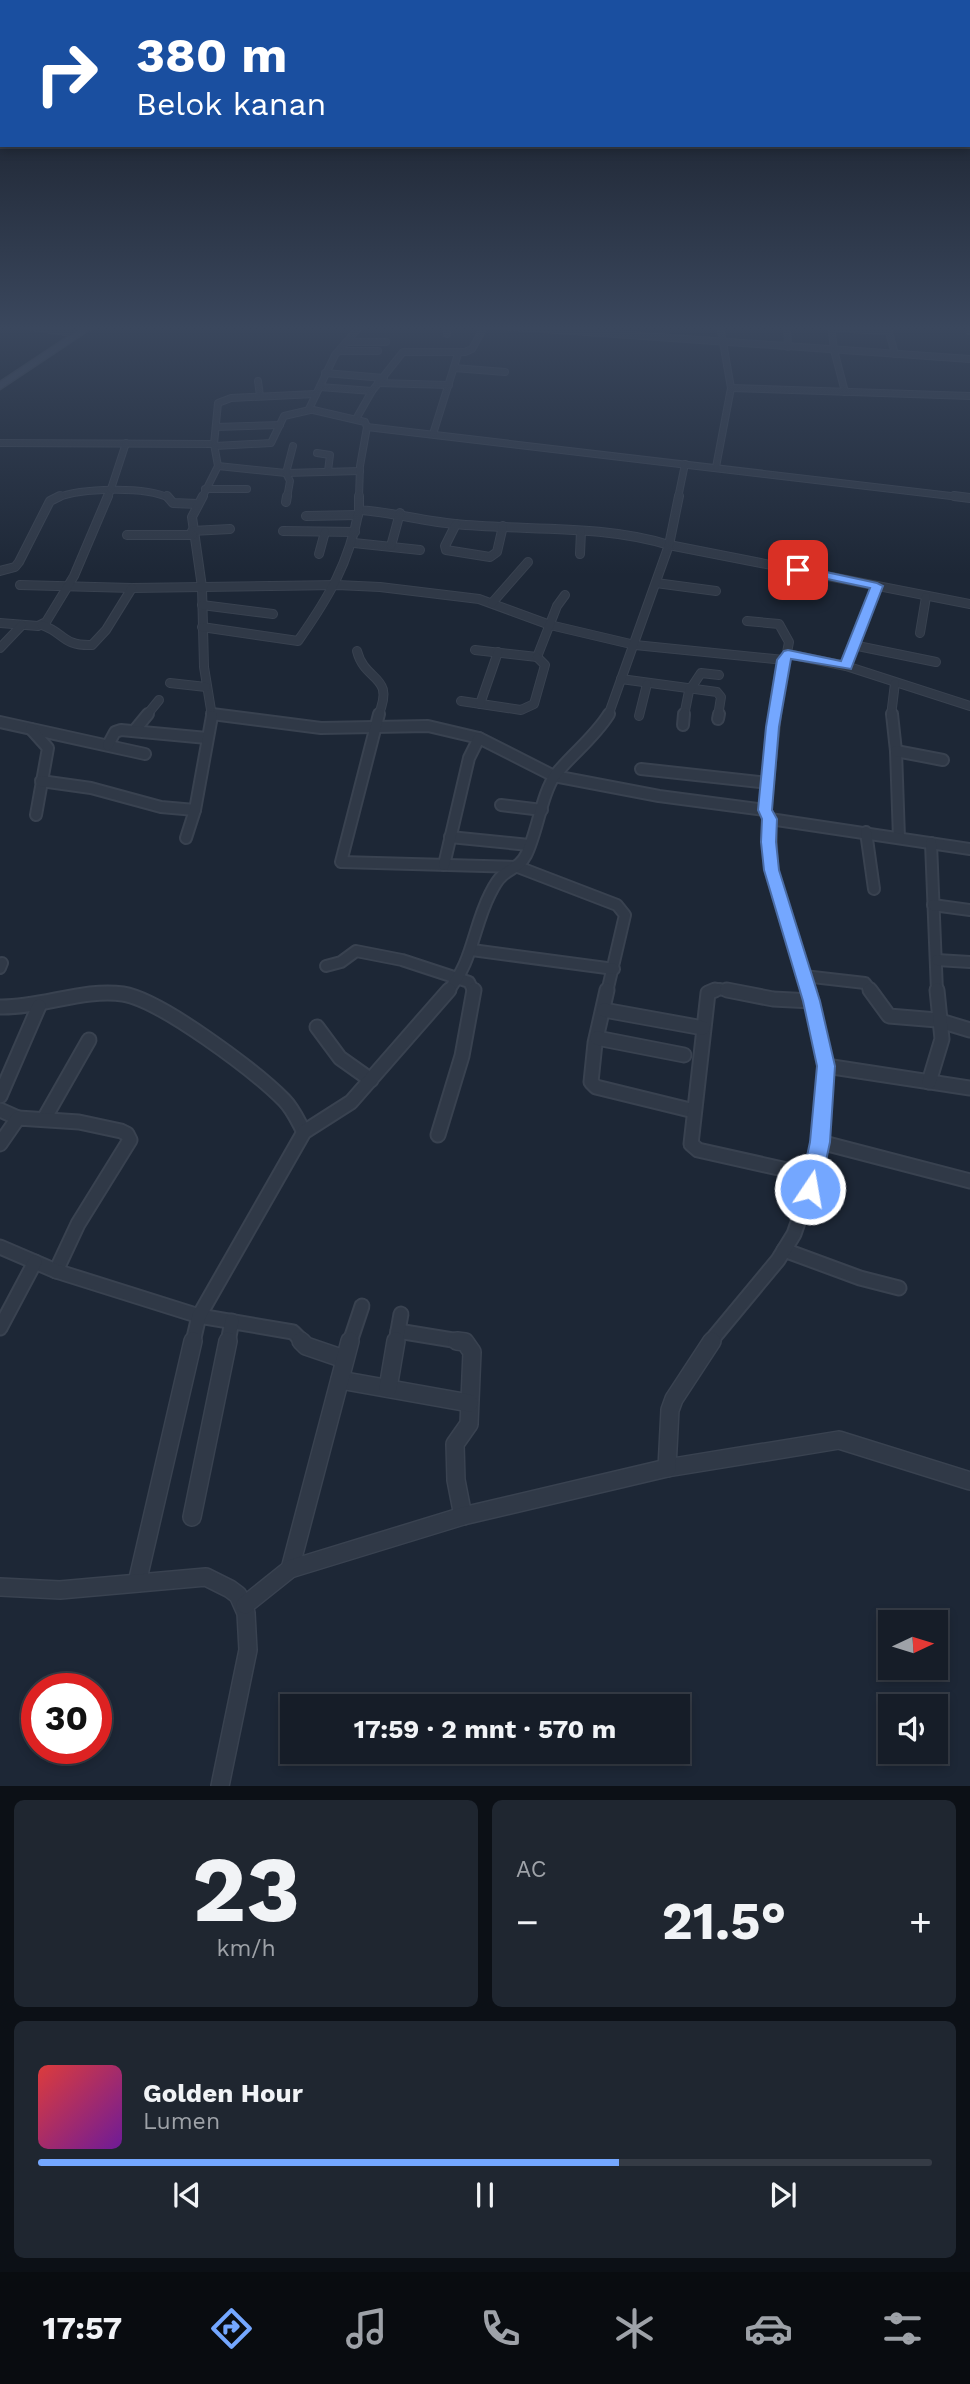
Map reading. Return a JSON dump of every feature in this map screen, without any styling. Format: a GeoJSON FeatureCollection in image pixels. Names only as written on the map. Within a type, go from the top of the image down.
{"type":"FeatureCollection","features":[{"type":"Feature","properties":{"kind":"street"},"geometry":{"type":"LineString","coordinates":[[187,838],[195,810],[212,716],[206,687],[202,587],[192,517],[218,466],[214,445],[218,408]]}},
{"type":"Feature","properties":{"kind":"street"},"geometry":{"type":"LineString","coordinates":[[356,419],[362,408]]}},
{"type":"Feature","properties":{"kind":"street"},"geometry":{"type":"LineString","coordinates":[[433,434],[441,408]]}},
{"type":"Feature","properties":{"kind":"street"},"geometry":{"type":"LineString","coordinates":[[716,467],[728,408]]}},
{"type":"Feature","properties":{"kind":"street"},"geometry":{"type":"LineString","coordinates":[[0,443],[214,445],[272,441],[284,416],[310,410],[365,422],[367,427],[354,543],[337,585],[296,642],[202,627]]}},
{"type":"Feature","properties":{"kind":"street"},"geometry":{"type":"LineString","coordinates":[[216,427],[279,425]]}},
{"type":"Feature","properties":{"kind":"street"},"geometry":{"type":"LineString","coordinates":[[367,427],[970,498]]}},
{"type":"Feature","properties":{"kind":"street"},"geometry":{"type":"LineString","coordinates":[[42,625],[69,586],[110,492],[126,443]]}},
{"type":"Feature","properties":{"kind":"street"},"geometry":{"type":"LineString","coordinates":[[286,502],[290,481],[286,473],[293,446]]}},
{"type":"Feature","properties":{"kind":"street"},"geometry":{"type":"LineString","coordinates":[[317,453],[330,454],[328,471]]}},
{"type":"Feature","properties":{"kind":"street"},"geometry":{"type":"LineString","coordinates":[[137,1583],[199,1316],[304,1132],[351,1102],[459,979],[472,950],[478,922],[489,896],[500,877],[518,867],[529,845],[554,776],[602,728],[612,708],[668,545],[685,464]]}},
{"type":"Feature","properties":{"kind":"street"},"geometry":{"type":"LineString","coordinates":[[218,466],[286,473],[360,471]]}},
{"type":"Feature","properties":{"kind":"street"},"geometry":{"type":"LineString","coordinates":[[205,489],[247,489]]}},
{"type":"Feature","properties":{"kind":"street"},"geometry":{"type":"LineString","coordinates":[[0,571],[15,567],[19,562],[50,501],[55,497],[110,492],[158,494],[167,496],[173,503],[198,504]]}},
{"type":"Feature","properties":{"kind":"street"},"geometry":{"type":"LineString","coordinates":[[306,516],[358,512],[400,513],[422,520],[456,524],[637,535],[668,545],[970,604]]}},
{"type":"Feature","properties":{"kind":"street"},"geometry":{"type":"LineString","coordinates":[[391,547],[400,513]]}},
{"type":"Feature","properties":{"kind":"street"},"geometry":{"type":"LineString","coordinates":[[456,524],[445,546],[446,550],[490,557],[497,552],[503,526]]}},
{"type":"Feature","properties":{"kind":"street"},"geometry":{"type":"LineString","coordinates":[[127,535],[230,529]]}},
{"type":"Feature","properties":{"kind":"street"},"geometry":{"type":"LineString","coordinates":[[283,531],[355,532]]}},
{"type":"Feature","properties":{"kind":"street"},"geometry":{"type":"LineString","coordinates":[[580,554],[581,531]]}},
{"type":"Feature","properties":{"kind":"street"},"geometry":{"type":"LineString","coordinates":[[319,554],[325,532]]}},
{"type":"Feature","properties":{"kind":"street"},"geometry":{"type":"LineString","coordinates":[[354,543],[420,550]]}},
{"type":"Feature","properties":{"kind":"street"},"geometry":{"type":"LineString","coordinates":[[492,603],[527,562]]}},
{"type":"Feature","properties":{"kind":"street"},"geometry":{"type":"LineString","coordinates":[[656,583],[716,591]]}},
{"type":"Feature","properties":{"kind":"street"},"geometry":{"type":"LineString","coordinates":[[20,585],[132,588],[337,585],[452,595],[492,603],[550,625],[635,645],[786,657],[846,666],[970,706]]}},
{"type":"Feature","properties":{"kind":"street"},"geometry":{"type":"LineString","coordinates":[[846,666],[877,586]]}},
{"type":"Feature","properties":{"kind":"street"},"geometry":{"type":"LineString","coordinates":[[0,623],[42,625],[54,629],[61,639],[70,644],[92,645],[106,629],[132,588]]}},
{"type":"Feature","properties":{"kind":"street"},"geometry":{"type":"LineString","coordinates":[[537,657],[565,595]]}},
{"type":"Feature","properties":{"kind":"street"},"geometry":{"type":"LineString","coordinates":[[920,633],[926,597]]}},
{"type":"Feature","properties":{"kind":"street"},"geometry":{"type":"LineString","coordinates":[[202,605],[274,614]]}},
{"type":"Feature","properties":{"kind":"street"},"geometry":{"type":"LineString","coordinates":[[667,1468],[670,1410],[719,1329],[794,1234],[814,1176],[820,1142],[826,1066],[812,1001],[772,870],[768,842],[768,783],[773,727],[789,642],[782,627],[747,621]]}},
{"type":"Feature","properties":{"kind":"street"},"geometry":{"type":"LineString","coordinates":[[0,648],[22,625]]}},
{"type":"Feature","properties":{"kind":"street"},"geometry":{"type":"LineString","coordinates":[[853,645],[936,662]]}},
{"type":"Feature","properties":{"kind":"street"},"geometry":{"type":"LineString","coordinates":[[461,701],[521,710],[529,708],[534,704],[545,664],[537,657],[475,650]]}},
{"type":"Feature","properties":{"kind":"street"},"geometry":{"type":"LineString","coordinates":[[357,651],[359,659],[386,693],[385,704],[374,726],[341,862],[518,867],[617,905],[625,915],[597,1038],[591,1082],[596,1087],[694,1111]]}},
{"type":"Feature","properties":{"kind":"street"},"geometry":{"type":"LineString","coordinates":[[480,704],[498,652]]}},
{"type":"Feature","properties":{"kind":"street"},"geometry":{"type":"LineString","coordinates":[[683,725],[689,689],[701,673],[719,675]]}},
{"type":"Feature","properties":{"kind":"street"},"geometry":{"type":"LineString","coordinates":[[621,680],[720,693],[718,719]]}},
{"type":"Feature","properties":{"kind":"street"},"geometry":{"type":"LineString","coordinates":[[895,682],[891,719],[896,751],[899,838]]}},
{"type":"Feature","properties":{"kind":"street"},"geometry":{"type":"LineString","coordinates":[[170,683],[206,687]]}},
{"type":"Feature","properties":{"kind":"street"},"geometry":{"type":"LineString","coordinates":[[639,716],[647,684]]}},
{"type":"Feature","properties":{"kind":"street"},"geometry":{"type":"LineString","coordinates":[[134,731],[159,700]]}},
{"type":"Feature","properties":{"kind":"street"},"geometry":{"type":"LineString","coordinates":[[212,716],[321,728],[428,726],[479,738],[554,776],[970,849]]}},
{"type":"Feature","properties":{"kind":"street"},"geometry":{"type":"LineString","coordinates":[[0,722],[145,754]]}},
{"type":"Feature","properties":{"kind":"street"},"geometry":{"type":"LineString","coordinates":[[29,727],[48,748],[49,756],[41,781],[36,815]]}},
{"type":"Feature","properties":{"kind":"street"},"geometry":{"type":"LineString","coordinates":[[108,745],[116,733],[134,731],[207,738]]}},
{"type":"Feature","properties":{"kind":"street"},"geometry":{"type":"LineString","coordinates":[[444,865],[469,758],[479,738]]}},
{"type":"Feature","properties":{"kind":"street"},"geometry":{"type":"LineString","coordinates":[[896,751],[943,760]]}},
{"type":"Feature","properties":{"kind":"street"},"geometry":{"type":"LineString","coordinates":[[641,769],[768,783]]}},
{"type":"Feature","properties":{"kind":"street"},"geometry":{"type":"LineString","coordinates":[[41,781],[91,788],[161,807],[195,810]]}},
{"type":"Feature","properties":{"kind":"street"},"geometry":{"type":"LineString","coordinates":[[500,805],[542,810]]}},
{"type":"Feature","properties":{"kind":"street"},"geometry":{"type":"LineString","coordinates":[[866,832],[874,889]]}},
{"type":"Feature","properties":{"kind":"street"},"geometry":{"type":"LineString","coordinates":[[450,837],[529,845]]}},
{"type":"Feature","properties":{"kind":"street"},"geometry":{"type":"LineString","coordinates":[[929,1083],[942,1052],[931,843]]}},
{"type":"Feature","properties":{"kind":"street"},"geometry":{"type":"LineString","coordinates":[[933,905],[970,910]]}},
{"type":"Feature","properties":{"kind":"street"},"geometry":{"type":"LineString","coordinates":[[472,950],[614,969]]}},
{"type":"Feature","properties":{"kind":"street"},"geometry":{"type":"LineString","coordinates":[[326,966],[341,962],[356,951],[402,960],[469,982],[474,990],[474,1001],[462,1056],[438,1135]]}},
{"type":"Feature","properties":{"kind":"street"},"geometry":{"type":"LineString","coordinates":[[937,960],[970,962]]}},
{"type":"Feature","properties":{"kind":"street"},"geometry":{"type":"LineString","coordinates":[[804,976],[864,984],[888,1016],[941,1020],[970,1030]]}},
{"type":"Feature","properties":{"kind":"street"},"geometry":{"type":"LineString","coordinates":[[812,1001],[773,999],[713,990],[708,993],[691,1143],[694,1148],[814,1176]]}},
{"type":"Feature","properties":{"kind":"street"},"geometry":{"type":"LineString","coordinates":[[0,1007],[39,1006],[54,1000],[93,993],[126,994],[152,1005],[286,1102],[304,1132]]}},
{"type":"Feature","properties":{"kind":"street"},"geometry":{"type":"LineString","coordinates":[[0,1096],[39,1006]]}},
{"type":"Feature","properties":{"kind":"street"},"geometry":{"type":"LineString","coordinates":[[604,1010],[704,1028]]}},
{"type":"Feature","properties":{"kind":"street"},"geometry":{"type":"LineString","coordinates":[[317,1027],[326,1045],[339,1059],[371,1080]]}},
{"type":"Feature","properties":{"kind":"street"},"geometry":{"type":"LineString","coordinates":[[597,1038],[684,1055]]}},
{"type":"Feature","properties":{"kind":"street"},"geometry":{"type":"LineString","coordinates":[[44,1119],[89,1040]]}},
{"type":"Feature","properties":{"kind":"street"},"geometry":{"type":"LineString","coordinates":[[826,1066],[970,1088]]}},
{"type":"Feature","properties":{"kind":"street"},"geometry":{"type":"LineString","coordinates":[[0,1110],[18,1118],[79,1122],[121,1131],[127,1134],[130,1140],[78,1224],[56,1271]]}},
{"type":"Feature","properties":{"kind":"street"},"geometry":{"type":"LineString","coordinates":[[0,1144],[18,1118]]}},
{"type":"Feature","properties":{"kind":"street"},"geometry":{"type":"LineString","coordinates":[[820,1142],[970,1181]]}},
{"type":"Feature","properties":{"kind":"street"},"geometry":{"type":"LineString","coordinates":[[0,1247],[56,1271],[199,1316],[293,1332],[306,1346],[344,1359]]}},
{"type":"Feature","properties":{"kind":"street"},"geometry":{"type":"LineString","coordinates":[[784,1250],[860,1278],[899,1288]]}},
{"type":"Feature","properties":{"kind":"street"},"geometry":{"type":"LineString","coordinates":[[0,1328],[35,1262]]}},
{"type":"Feature","properties":{"kind":"street"},"geometry":{"type":"LineString","coordinates":[[290,1569],[344,1359],[362,1306]]}},
{"type":"Feature","properties":{"kind":"street"},"geometry":{"type":"LineString","coordinates":[[388,1388],[401,1314]]}},
{"type":"Feature","properties":{"kind":"street"},"geometry":{"type":"LineString","coordinates":[[192,1517],[232,1321]]}},
{"type":"Feature","properties":{"kind":"street"},"geometry":{"type":"LineString","coordinates":[[398,1331],[465,1342],[472,1352],[469,1424],[455,1444],[463,1516]]}},
{"type":"Feature","properties":{"kind":"street"},"geometry":{"type":"LineString","coordinates":[[340,1380],[470,1403]]}},
{"type":"Feature","properties":{"kind":"street"},"geometry":{"type":"LineString","coordinates":[[245,1605],[290,1569],[463,1516],[667,1468],[839,1440],[970,1481]]}},
{"type":"Feature","properties":{"kind":"street"},"geometry":{"type":"LineString","coordinates":[[0,1587],[60,1590],[206,1577],[225,1583],[237,1591],[245,1605],[248,1650],[220,1786]]}},
{"type":"Feature","properties":{"kind":"route"},"geometry":{"type":"LineString","coordinates":[[798,570],[877,586],[846,666],[788,654],[784,660],[773,727],[765,810],[770,819],[768,842],[772,870],[812,1001],[826,1066],[820,1142],[810,1189]]}}]}
